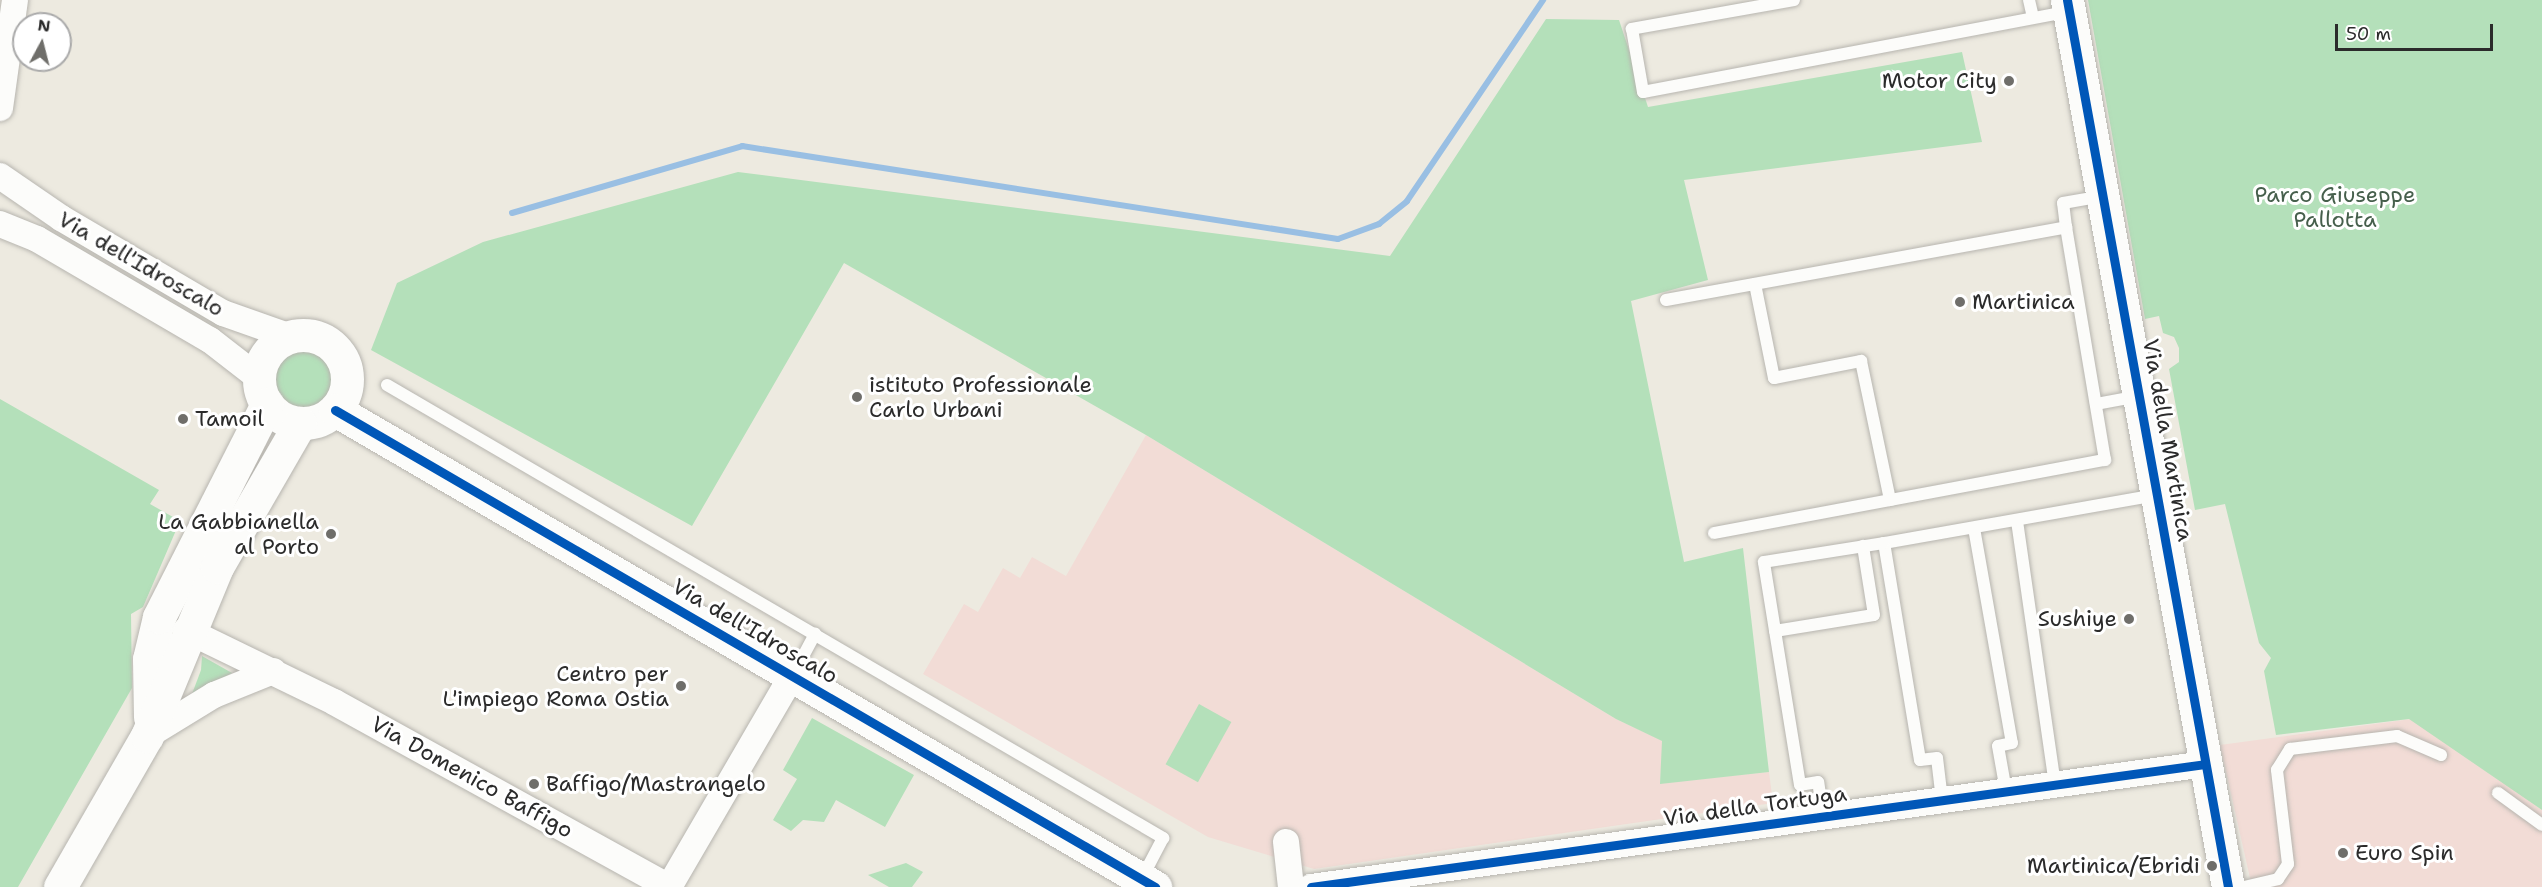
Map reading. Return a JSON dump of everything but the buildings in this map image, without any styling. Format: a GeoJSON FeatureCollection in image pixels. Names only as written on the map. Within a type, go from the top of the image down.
{"type":"FeatureCollection","features":[{"type":"Feature","properties":{"kind":"street"},"geometry":{"type":"LineString","coordinates":[[0,108],[15,0]]}},
{"type":"Feature","properties":{"kind":"street","name":"Via della Martinica"},"geometry":{"type":"LineString","coordinates":[[2068,6],[2228,887]]}},
{"type":"Feature","properties":{"kind":"street","name":"Via dell'Idroscalo"},"geometry":{"type":"LineString","coordinates":[[0,176],[61,218],[223,313],[291,337]]}},
{"type":"Feature","properties":{"kind":"street","name":"Via dell'Idroscalo"},"geometry":{"type":"LineString","coordinates":[[0,224],[38,239],[210,340],[263,391]]}},
{"type":"Feature","properties":{"kind":"street"},"geometry":{"type":"LineString","coordinates":[[147,736],[150,652],[165,604],[263,391],[268,354],[291,337],[323,340],[343,360],[347,384],[335,410],[300,423],[280,416],[263,391]]}},
{"type":"Feature","properties":{"kind":"street","name":"Via dell'Idroscalo"},"geometry":{"type":"LineString","coordinates":[[335,410],[1148,883]]}},
{"type":"Feature","properties":{"kind":"street"},"geometry":{"type":"LineString","coordinates":[[60,887],[147,736],[186,630],[300,423]]}},
{"type":"Feature","properties":{"kind":"street"},"geometry":{"type":"LineString","coordinates":[[165,604],[186,630]]}},
{"type":"Feature","properties":{"kind":"street","name":"Via Domenico Baffigo"},"geometry":{"type":"LineString","coordinates":[[186,630],[273,671],[669,887]]}},
{"type":"Feature","properties":{"kind":"street"},"geometry":{"type":"LineString","coordinates":[[147,736],[214,695],[273,671]]}},
{"type":"Feature","properties":{"kind":"street"},"geometry":{"type":"LineString","coordinates":[[669,887],[792,676]]}},
{"type":"Feature","properties":{"kind":"street","name":"Via della Tortuga"},"geometry":{"type":"LineString","coordinates":[[1311,887],[2205,764]]}},
{"type":"Feature","properties":{"kind":"street"},"geometry":{"type":"LineString","coordinates":[[1286,842],[1291,887]]}},
{"type":"Feature","properties":{"kind":"lane"},"geometry":{"type":"LineString","coordinates":[[1794,0],[1632,29],[1643,92],[2033,18],[2068,6]]}},
{"type":"Feature","properties":{"kind":"lane"},"geometry":{"type":"LineString","coordinates":[[2030,0],[2033,18]]}},
{"type":"Feature","properties":{"kind":"lane"},"geometry":{"type":"LineString","coordinates":[[1714,533],[2105,460],[2063,203],[2103,195]]}},
{"type":"Feature","properties":{"kind":"lane"},"geometry":{"type":"LineString","coordinates":[[1666,300],[2067,227]]}},
{"type":"Feature","properties":{"kind":"lane"},"geometry":{"type":"LineString","coordinates":[[1755,284],[1774,378],[1862,361],[1890,500]]}},
{"type":"Feature","properties":{"kind":"lane"},"geometry":{"type":"LineString","coordinates":[[387,385],[1163,838],[1148,883]]}},
{"type":"Feature","properties":{"kind":"lane"},"geometry":{"type":"LineString","coordinates":[[2096,404],[2140,396]]}},
{"type":"Feature","properties":{"kind":"lane"},"geometry":{"type":"LineString","coordinates":[[1823,816],[1818,782],[1800,785],[1764,562],[2017,521],[2157,495]]}},
{"type":"Feature","properties":{"kind":"lane"},"geometry":{"type":"LineString","coordinates":[[2017,521],[2055,785]]}},
{"type":"Feature","properties":{"kind":"lane"},"geometry":{"type":"LineString","coordinates":[[1974,528],[2012,743],[1998,746],[2006,791]]}},
{"type":"Feature","properties":{"kind":"lane"},"geometry":{"type":"LineString","coordinates":[[1884,543],[1920,760],[1937,758],[1942,800]]}},
{"type":"Feature","properties":{"kind":"lane"},"geometry":{"type":"LineString","coordinates":[[1775,631],[1874,615],[1863,546]]}},
{"type":"Feature","properties":{"kind":"lane"},"geometry":{"type":"LineString","coordinates":[[792,676],[815,634]]}},
{"type":"Feature","properties":{"kind":"lane"},"geometry":{"type":"LineString","coordinates":[[2244,887],[2278,879],[2288,864],[2277,770],[2290,749],[2397,736],[2441,755]]}},
{"type":"Feature","properties":{"kind":"lane"},"geometry":{"type":"LineString","coordinates":[[2498,793],[2542,825]]}},
{"type":"Feature","properties":{"kind":"shaded area"},"geometry":{"type":"Polygon","coordinates":[[[1146,435],[1616,719],[1663,741],[1660,783],[1769,772],[1773,803],[1314,869],[1208,837],[923,674],[964,604],[978,612],[1003,568],[1020,578],[1032,557],[1066,576],[1146,435]]]}},
{"type":"Feature","properties":{"kind":"shaded area"},"geometry":{"type":"Polygon","coordinates":[[[2411,719],[2542,810],[2542,887],[2252,887],[2220,745],[2411,719]]]}},
{"type":"Feature","properties":{"kind":"green space","name":"Parco Giuseppe Pallotta"},"geometry":{"type":"Polygon","coordinates":[[[2088,0],[2542,0],[2542,810],[2409,719],[2276,735],[2264,671],[2271,658],[2259,643],[2225,504],[2195,510],[2169,369],[2179,362],[2179,348],[2174,337],[2163,333],[2159,316],[2145,319],[2088,0]]]}},
{"type":"Feature","properties":{"kind":"green space"},"geometry":{"type":"Polygon","coordinates":[[[1546,19],[1619,20],[1648,107],[1962,52],[1982,142],[1684,180],[1708,280],[1631,301],[1684,562],[1743,548],[1769,772],[1660,784],[1662,741],[1616,719],[1146,435],[844,263],[692,526],[371,350],[397,283],[483,242],[738,172],[1390,256],[1546,19]]]}},
{"type":"Feature","properties":{"kind":"green space"},"geometry":{"type":"Polygon","coordinates":[[[302,349],[323,358],[332,379],[323,400],[302,409],[281,400],[272,379],[281,358],[302,349]]]}},
{"type":"Feature","properties":{"kind":"green space"},"geometry":{"type":"Polygon","coordinates":[[[0,399],[159,490],[150,504],[180,521],[143,607],[131,614],[132,688],[18,887],[0,887],[0,399]]]}},
{"type":"Feature","properties":{"kind":"green space"},"geometry":{"type":"Polygon","coordinates":[[[202,656],[232,673],[192,694],[201,670],[202,656]]]}},
{"type":"Feature","properties":{"kind":"green space"},"geometry":{"type":"Polygon","coordinates":[[[1199,704],[1231,722],[1198,782],[1166,764],[1199,704]]]}},
{"type":"Feature","properties":{"kind":"green space"},"geometry":{"type":"Polygon","coordinates":[[[812,718],[914,775],[885,827],[836,800],[824,822],[803,820],[791,831],[773,820],[797,779],[783,770],[812,718]]]}},
{"type":"Feature","properties":{"kind":"green space"},"geometry":{"type":"Polygon","coordinates":[[[906,863],[923,872],[912,887],[889,887],[868,875],[906,863]]]}},
{"type":"Feature","properties":{"kind":"waterway"},"geometry":{"type":"LineString","coordinates":[[512,213],[742,146],[1338,239],[1379,224],[1407,201],[1543,0]]}},
{"type":"Feature","properties":{"kind":"cycle path"},"geometry":{"type":"LineString","coordinates":[[2067,0],[2228,887]]}},
{"type":"Feature","properties":{"kind":"cycle path"},"geometry":{"type":"LineString","coordinates":[[335,410],[1155,887]]}},
{"type":"Feature","properties":{"kind":"cycle path"},"geometry":{"type":"LineString","coordinates":[[1311,887],[2205,764]]}},
{"type":"Feature","properties":{"kind":"place","name":"Motor City"},"geometry":{"type":"Point","coordinates":[2009,81]}},
{"type":"Feature","properties":{"kind":"place","name":"Martinica"},"geometry":{"type":"Point","coordinates":[1960,302]}},
{"type":"Feature","properties":{"kind":"place","name":"istituto Professionale Carlo Urbani"},"geometry":{"type":"Point","coordinates":[857,397]}},
{"type":"Feature","properties":{"kind":"place","name":"Tamoil"},"geometry":{"type":"Point","coordinates":[183,419]}},
{"type":"Feature","properties":{"kind":"place","name":"La Gabbianella al Porto"},"geometry":{"type":"Point","coordinates":[331,534]}},
{"type":"Feature","properties":{"kind":"place","name":"Sushiye"},"geometry":{"type":"Point","coordinates":[2129,619]}},
{"type":"Feature","properties":{"kind":"place","name":"Centro per L'impiego Roma Ostia"},"geometry":{"type":"Point","coordinates":[681,686]}},
{"type":"Feature","properties":{"kind":"place","name":"Baffigo/Mastrangelo"},"geometry":{"type":"Point","coordinates":[534,784]}},
{"type":"Feature","properties":{"kind":"place","name":"Euro Spin"},"geometry":{"type":"Point","coordinates":[2343,853]}},
{"type":"Feature","properties":{"kind":"place","name":"Martinica/Ebridi"},"geometry":{"type":"Point","coordinates":[2212,866]}}]}
